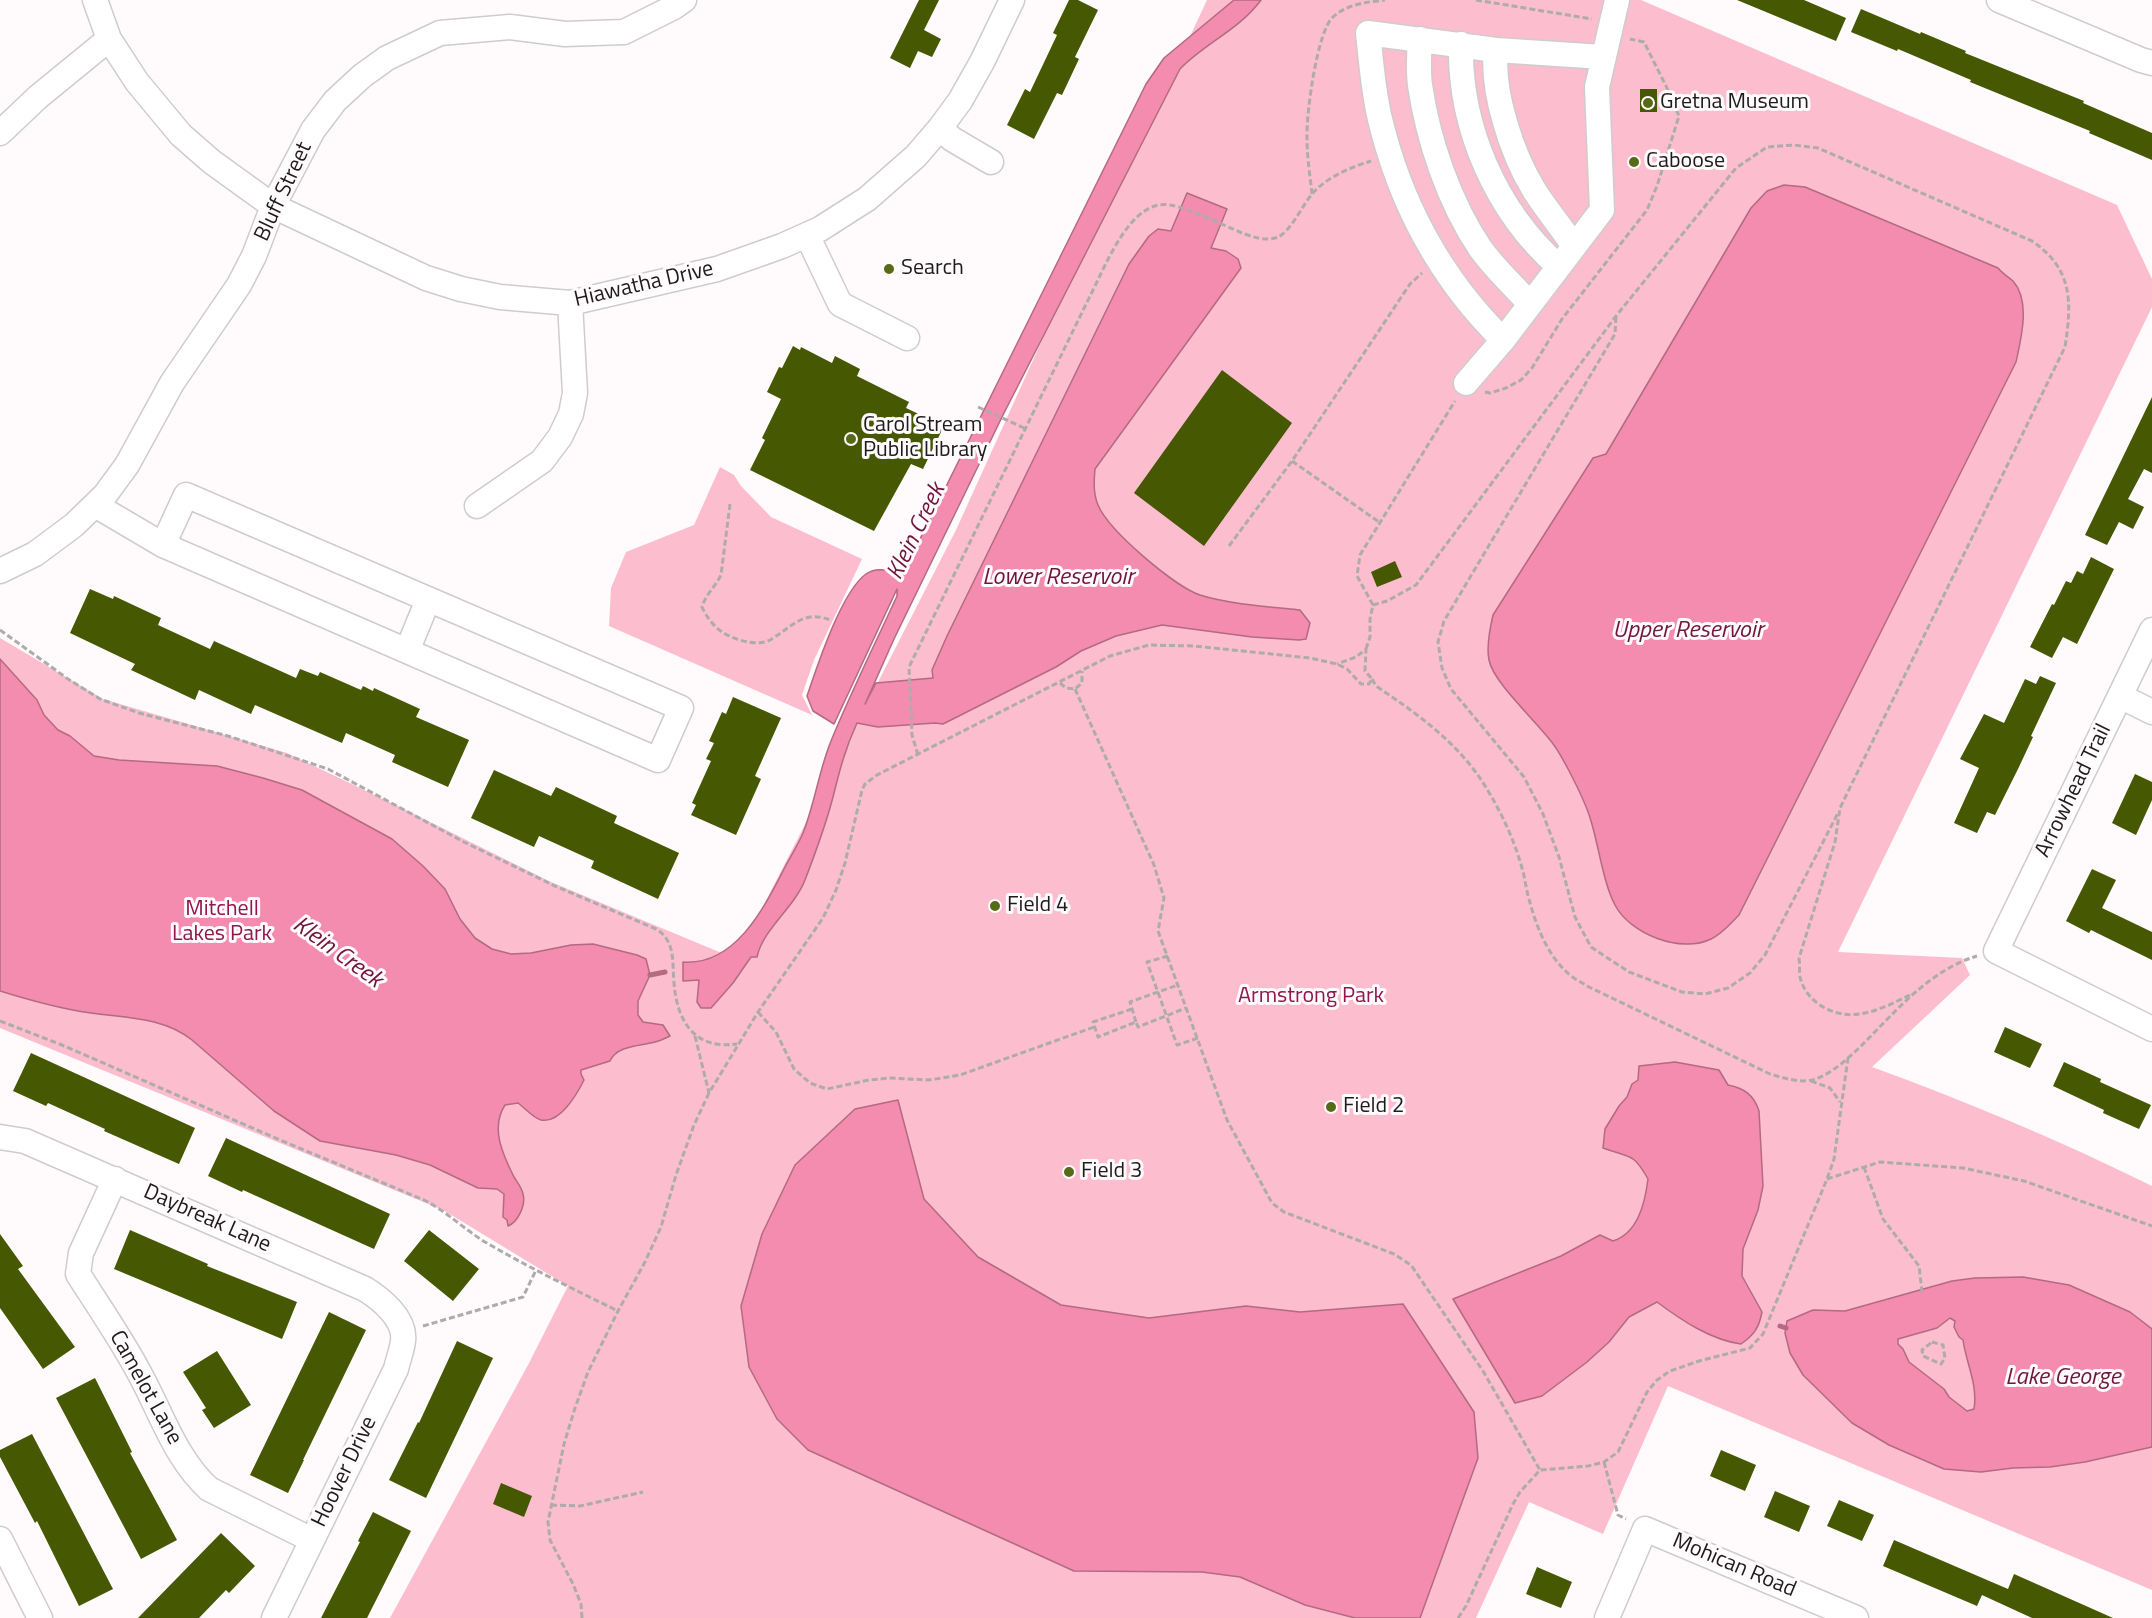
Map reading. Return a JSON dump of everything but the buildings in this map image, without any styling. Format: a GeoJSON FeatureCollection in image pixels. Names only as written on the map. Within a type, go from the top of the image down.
{"type":"FeatureCollection","features":[{"type":"Feature","properties":{"kind":"street","name":"Hiawatha Drive"},"geometry":{"type":"LineString","coordinates":[[95,0],[110,39],[137,82],[181,135],[212,162],[273,206],[426,278],[461,289],[500,297],[570,303],[717,269],[807,235],[824,227],[867,199],[916,156],[960,101],[1012,0]]}},
{"type":"Feature","properties":{"kind":"street","name":"Bluff Street"},"geometry":{"type":"LineString","coordinates":[[0,571],[35,554],[74,525],[105,495],[127,465],[177,375],[239,285],[254,256],[273,206],[313,130],[335,101],[362,76],[387,58],[440,33],[490,27],[510,27],[565,34],[624,32],[684,0]]}},
{"type":"Feature","properties":{"kind":"street"},"geometry":{"type":"LineString","coordinates":[[2000,0],[2152,63]]}},
{"type":"Feature","properties":{"kind":"street"},"geometry":{"type":"LineString","coordinates":[[1466,383],[1503,340],[1602,210],[1597,87],[1614,12]]}},
{"type":"Feature","properties":{"kind":"street"},"geometry":{"type":"LineString","coordinates":[[1503,340],[1465,299],[1437,260],[1416,222],[1390,156],[1378,113],[1368,33],[1496,50],[1603,57]]}},
{"type":"Feature","properties":{"kind":"street"},"geometry":{"type":"LineString","coordinates":[[0,133],[38,97],[110,39]]}},
{"type":"Feature","properties":{"kind":"street"},"geometry":{"type":"LineString","coordinates":[[1420,39],[1419,83],[1446,182],[1481,250],[1529,303]]}},
{"type":"Feature","properties":{"kind":"street"},"geometry":{"type":"LineString","coordinates":[[1461,44],[1460,65],[1468,113],[1474,137],[1486,167],[1522,229],[1536,247],[1558,266]]}},
{"type":"Feature","properties":{"kind":"street"},"geometry":{"type":"LineString","coordinates":[[1496,50],[1494,66],[1496,88],[1516,152],[1533,188],[1574,246]]}},
{"type":"Feature","properties":{"kind":"street"},"geometry":{"type":"LineString","coordinates":[[940,128],[952,140],[991,162]]}},
{"type":"Feature","properties":{"kind":"street"},"geometry":{"type":"LineString","coordinates":[[807,235],[840,304],[907,338]]}},
{"type":"Feature","properties":{"kind":"street"},"geometry":{"type":"LineString","coordinates":[[477,506],[542,461],[560,437],[571,414],[575,393],[570,303]]}},
{"type":"Feature","properties":{"kind":"street"},"geometry":{"type":"LineString","coordinates":[[95,505],[163,545],[658,760],[681,708],[186,495],[163,545]]}},
{"type":"Feature","properties":{"kind":"street"},"geometry":{"type":"LineString","coordinates":[[407,651],[428,600]]}},
{"type":"Feature","properties":{"kind":"street","name":"Arrowhead Trail"},"geometry":{"type":"LineString","coordinates":[[1996,951],[2152,630]]}},
{"type":"Feature","properties":{"kind":"street"},"geometry":{"type":"LineString","coordinates":[[2120,696],[2152,712]]}},
{"type":"Feature","properties":{"kind":"street"},"geometry":{"type":"LineString","coordinates":[[1996,951],[2152,1029]]}},
{"type":"Feature","properties":{"kind":"street","name":"Daybreak Lane"},"geometry":{"type":"LineString","coordinates":[[0,1137],[25,1141],[365,1289],[378,1298],[402,1331]]}},
{"type":"Feature","properties":{"kind":"street","name":"Camelot Lane"},"geometry":{"type":"LineString","coordinates":[[115,1179],[81,1253],[78,1274],[126,1350],[177,1448],[197,1478],[209,1490],[312,1540]]}},
{"type":"Feature","properties":{"kind":"street","name":"Hoover Drive"},"geometry":{"type":"LineString","coordinates":[[274,1618],[396,1369],[402,1331]]}},
{"type":"Feature","properties":{"kind":"street"},"geometry":{"type":"LineString","coordinates":[[1607,1618],[1645,1529]]}},
{"type":"Feature","properties":{"kind":"street","name":"Mohican Road"},"geometry":{"type":"LineString","coordinates":[[1645,1529],[1856,1618]]}},
{"type":"Feature","properties":{"kind":"street"},"geometry":{"type":"LineString","coordinates":[[0,1539],[40,1618]]}},
{"type":"Feature","properties":{"kind":"path"},"geometry":{"type":"LineString","coordinates":[[1312,194],[1307,137],[1310,97],[1323,32],[1331,18],[1344,9],[1385,0]]}},
{"type":"Feature","properties":{"kind":"path"},"geometry":{"type":"LineString","coordinates":[[1476,0],[1561,13],[1614,12]]}},
{"type":"Feature","properties":{"kind":"path"},"geometry":{"type":"LineString","coordinates":[[1373,605],[1386,601],[1416,585],[1616,316],[1736,168],[1767,147],[1794,145],[1818,148],[2032,241],[2047,252],[2063,276],[2069,296],[2065,347],[1840,808],[1765,955],[1750,973],[1728,988],[1705,994],[1682,992],[1629,972],[1591,947],[1575,917],[1559,857],[1543,814],[1524,777],[1451,689],[1442,668],[1438,642],[1444,621],[1615,334],[1616,316]]}},
{"type":"Feature","properties":{"kind":"path"},"geometry":{"type":"LineString","coordinates":[[918,755],[912,729],[909,668],[1092,292],[1122,236],[1135,218],[1146,210],[1167,204],[1257,238],[1276,238],[1285,232],[1312,194],[1330,178],[1362,164],[1390,156]]}},
{"type":"Feature","properties":{"kind":"path"},"geometry":{"type":"LineString","coordinates":[[1230,546],[1292,461],[1410,284],[1437,260]]}},
{"type":"Feature","properties":{"kind":"path"},"geometry":{"type":"LineString","coordinates":[[1466,383],[1360,555],[1358,576],[1373,605],[1365,671],[1376,686],[1420,716],[1449,740],[1472,766],[1491,795],[1506,827],[1522,868],[1529,900],[1541,934],[1553,955],[1570,975],[1589,987],[1770,1074],[1790,1079],[1808,1080],[1815,1079],[1848,1058],[1912,994],[1935,977],[1968,959],[1996,951]]}},
{"type":"Feature","properties":{"kind":"path"},"geometry":{"type":"LineString","coordinates":[[978,407],[1024,428]]}},
{"type":"Feature","properties":{"kind":"path"},"geometry":{"type":"LineString","coordinates":[[1292,461],[1379,522]]}},
{"type":"Feature","properties":{"kind":"path"},"geometry":{"type":"LineString","coordinates":[[730,504],[721,575],[705,596],[702,607],[707,617],[721,632],[735,639],[760,644],[770,640],[802,618],[823,616],[832,621]]}},
{"type":"Feature","properties":{"kind":"path"},"geometry":{"type":"LineString","coordinates":[[0,630],[100,699],[139,713],[228,736],[328,769],[474,847],[664,934],[670,944],[678,1005],[685,1022],[695,1035],[712,1045],[738,1044]]}},
{"type":"Feature","properties":{"kind":"path"},"geometry":{"type":"LineString","coordinates":[[582,1618],[573,1584],[550,1540],[548,1521],[564,1444],[575,1408],[588,1372],[661,1227],[694,1125],[709,1093],[758,1012],[823,918],[836,890],[865,784],[877,775],[1110,656],[1149,645],[1310,658],[1337,664],[1347,669],[1361,684],[1369,684],[1372,679]]}},
{"type":"Feature","properties":{"kind":"path"},"geometry":{"type":"LineString","coordinates":[[1337,664],[1356,657],[1366,649]]}},
{"type":"Feature","properties":{"kind":"path"},"geometry":{"type":"LineString","coordinates":[[1060,683],[1066,688],[1075,689],[1082,683],[1082,671]]}},
{"type":"Feature","properties":{"kind":"path"},"geometry":{"type":"LineString","coordinates":[[1075,689],[1154,865],[1164,898],[1158,930],[1227,1120],[1272,1203],[1284,1212],[1394,1254],[1411,1265],[1483,1371],[1540,1470]]}},
{"type":"Feature","properties":{"kind":"path"},"geometry":{"type":"LineString","coordinates":[[1840,808],[1834,842],[1799,958],[1800,978],[1814,1001],[1827,1010],[1841,1015],[1872,1012],[1912,994]]}},
{"type":"Feature","properties":{"kind":"path"},"geometry":{"type":"LineString","coordinates":[[1167,956],[1146,962],[1177,1045],[1197,1038]]}},
{"type":"Feature","properties":{"kind":"path"},"geometry":{"type":"LineString","coordinates":[[1178,986],[1130,1002],[1136,1022],[1138,1027],[1186,1008]]}},
{"type":"Feature","properties":{"kind":"path"},"geometry":{"type":"LineString","coordinates":[[1132,1009],[1093,1022],[1094,1027],[1098,1037],[1136,1022]]}},
{"type":"Feature","properties":{"kind":"path"},"geometry":{"type":"LineString","coordinates":[[758,1012],[776,1032],[794,1070],[810,1083],[827,1089],[869,1080],[891,1078],[929,1080],[960,1075],[1094,1027]]}},
{"type":"Feature","properties":{"kind":"path"},"geometry":{"type":"LineString","coordinates":[[0,1022],[62,1045],[424,1200],[440,1208],[483,1240],[536,1270],[618,1311]]}},
{"type":"Feature","properties":{"kind":"path"},"geometry":{"type":"LineString","coordinates":[[695,1035],[709,1093]]}},
{"type":"Feature","properties":{"kind":"path"},"geometry":{"type":"LineString","coordinates":[[1458,1618],[1520,1492],[1540,1470],[1588,1466],[1604,1462],[1618,1452],[1647,1392],[1657,1380],[1670,1371],[1699,1360],[1750,1348],[1763,1334],[1834,1159],[1848,1058]]}},
{"type":"Feature","properties":{"kind":"path"},"geometry":{"type":"LineString","coordinates":[[1808,1080],[1830,1088],[1841,1104]]}},
{"type":"Feature","properties":{"kind":"path"},"geometry":{"type":"LineString","coordinates":[[1827,1179],[1880,1162],[1963,1168],[2024,1181],[2152,1226]]}},
{"type":"Feature","properties":{"kind":"path"},"geometry":{"type":"LineString","coordinates":[[1864,1167],[1883,1219],[1919,1266],[1922,1292]]}},
{"type":"Feature","properties":{"kind":"path"},"geometry":{"type":"LineString","coordinates":[[402,1331],[416,1335],[414,1328],[523,1297],[536,1270]]}},
{"type":"Feature","properties":{"kind":"path"},"geometry":{"type":"LineString","coordinates":[[1931,1341],[1943,1345],[1945,1362],[1941,1364],[1923,1356],[1922,1350],[1931,1341]]}},
{"type":"Feature","properties":{"kind":"path"},"geometry":{"type":"LineString","coordinates":[[1604,1462],[1618,1515],[1645,1529]]}},
{"type":"Feature","properties":{"kind":"path"},"geometry":{"type":"LineString","coordinates":[[551,1505],[580,1506],[643,1492]]}},
{"type":"Feature","properties":{"kind":"green space","name":"Armstrong Park"},"geometry":{"type":"Polygon","coordinates":[[[1207,0],[1641,0],[2117,205],[2152,279],[2152,307],[1838,952],[1962,958],[1970,975],[1872,1067],[2014,1123],[2152,1186],[2152,1590],[1668,1386],[1603,1534],[1529,1502],[1476,1618],[390,1618],[528,1365],[568,1286],[443,1210],[0,1028],[0,638],[103,699],[287,753],[551,882],[736,959],[956,530],[1049,325],[1148,127],[1207,0]]]}},
{"type":"Feature","properties":{"kind":"green space"},"geometry":{"type":"Polygon","coordinates":[[[720,467],[734,475],[741,486],[771,517],[862,559],[814,660],[802,695],[812,715],[609,626],[611,588],[626,552],[694,525],[720,467]]]}},
{"type":"Feature","properties":{"kind":"water","name":"Lower Reservoir"},"geometry":{"type":"Polygon","coordinates":[[[1234,0],[1261,0],[1243,20],[1200,51],[1180,69],[1004,413],[894,639],[865,704],[876,683],[933,678],[932,670],[947,636],[1129,264],[1149,236],[1158,229],[1171,231],[1187,193],[1227,209],[1211,248],[1226,251],[1238,259],[1241,268],[1095,469],[1096,500],[1104,516],[1128,543],[1175,581],[1200,595],[1223,601],[1300,610],[1310,623],[1306,639],[1252,637],[1162,625],[1116,636],[1081,651],[1056,667],[943,724],[878,727],[857,723],[843,759],[820,839],[800,890],[765,937],[757,957],[751,957],[733,983],[711,1008],[701,1008],[697,1002],[699,980],[683,981],[683,962],[701,961],[718,955],[733,945],[757,917],[767,901],[803,833],[831,741],[897,596],[897,589],[834,724],[813,711],[807,696],[823,649],[839,613],[857,583],[866,574],[879,570],[902,575],[1146,84],[1164,58],[1234,0]]]}},
{"type":"Feature","properties":{"kind":"water","name":"Upper Reservoir"},"geometry":{"type":"Polygon","coordinates":[[[1784,185],[1805,187],[1998,268],[2019,289],[2023,309],[2022,332],[2016,362],[1739,915],[1722,932],[1711,939],[1685,944],[1657,938],[1644,932],[1632,925],[1615,905],[1604,875],[1589,814],[1580,794],[1555,746],[1506,690],[1492,669],[1488,655],[1489,637],[1493,615],[1593,458],[1606,454],[1751,208],[1767,191],[1784,185]]]}},
{"type":"Feature","properties":{"kind":"water","name":"Mitchell Lakes Park"},"geometry":{"type":"Polygon","coordinates":[[[0,659],[37,700],[44,715],[58,730],[70,736],[94,756],[119,760],[217,766],[263,778],[302,790],[392,839],[445,889],[460,919],[475,938],[492,949],[511,954],[593,944],[646,959],[650,975],[638,1001],[638,1015],[643,1022],[663,1025],[670,1036],[657,1042],[624,1049],[613,1056],[610,1061],[581,1070],[584,1080],[572,1100],[561,1113],[548,1120],[538,1119],[518,1103],[505,1105],[498,1132],[502,1151],[524,1198],[518,1217],[508,1226],[507,1220],[503,1217],[504,1194],[497,1189],[478,1188],[430,1165],[396,1155],[320,1141],[274,1111],[181,1032],[144,1020],[68,1009],[0,991],[0,659]]]}},
{"type":"Feature","properties":{"kind":"water"},"geometry":{"type":"Polygon","coordinates":[[[1675,1062],[1719,1070],[1728,1085],[1744,1090],[1751,1097],[1759,1111],[1763,1186],[1758,1210],[1743,1249],[1742,1276],[1762,1312],[1757,1327],[1753,1334],[1741,1344],[1730,1342],[1697,1328],[1657,1302],[1629,1317],[1609,1342],[1587,1362],[1542,1396],[1515,1403],[1453,1299],[1561,1256],[1600,1235],[1613,1241],[1629,1231],[1639,1216],[1648,1179],[1630,1157],[1603,1148],[1605,1129],[1627,1097],[1632,1084],[1638,1080],[1639,1066],[1675,1062]]]}},
{"type":"Feature","properties":{"kind":"water"},"geometry":{"type":"Polygon","coordinates":[[[898,1100],[924,1199],[978,1257],[1061,1305],[1149,1318],[1246,1306],[1300,1312],[1403,1304],[1474,1412],[1478,1458],[1420,1618],[1355,1618],[1305,1605],[1240,1577],[1202,1572],[1074,1571],[808,1450],[777,1419],[749,1367],[741,1306],[762,1234],[795,1165],[855,1109],[898,1100]]]}},
{"type":"Feature","properties":{"kind":"water","name":"Lake George"},"geometry":{"type":"Polygon","coordinates":[[[2023,1277],[2069,1285],[2130,1312],[2152,1329],[2152,1447],[2085,1462],[2050,1467],[1981,1472],[1944,1469],[1889,1445],[1852,1423],[1803,1375],[1790,1353],[1785,1333],[1787,1321],[1813,1310],[1845,1311],[1952,1281],[2023,1277]],[[1950,1318],[1937,1328],[1898,1339],[1898,1344],[1909,1362],[1944,1389],[1949,1397],[1967,1411],[1974,1409],[1973,1382],[1963,1340],[1954,1327],[1955,1321],[1950,1318]]]}},
{"type":"Feature","properties":{"kind":"waterway"},"geometry":{"type":"LineString","coordinates":[[650,975],[665,972]]}},
{"type":"Feature","properties":{"kind":"waterway"},"geometry":{"type":"LineString","coordinates":[[1780,1326],[1786,1328]]}},
{"type":"Feature","properties":{"kind":"place","name":"Gretna Museum"},"geometry":{"type":"Point","coordinates":[1648,103]}},
{"type":"Feature","properties":{"kind":"place","name":"Caboose"},"geometry":{"type":"Point","coordinates":[1634,162]}},
{"type":"Feature","properties":{"kind":"place","name":"Search"},"geometry":{"type":"Point","coordinates":[889,269]}},
{"type":"Feature","properties":{"kind":"place","name":"Carol Stream Public Library"},"geometry":{"type":"Point","coordinates":[851,439]}},
{"type":"Feature","properties":{"kind":"place","name":"Field 4"},"geometry":{"type":"Point","coordinates":[995,906]}},
{"type":"Feature","properties":{"kind":"place","name":"Field 2"},"geometry":{"type":"Point","coordinates":[1331,1107]}},
{"type":"Feature","properties":{"kind":"place","name":"Field 3"},"geometry":{"type":"Point","coordinates":[1069,1172]}},
{"type":"Feature","properties":{"kind":"water label","name":"Klein Creek"},"geometry":{"type":"Point","coordinates":[917,532]}},
{"type":"Feature","properties":{"kind":"water label","name":"Klein Creek"},"geometry":{"type":"Point","coordinates":[337,953]}}]}
